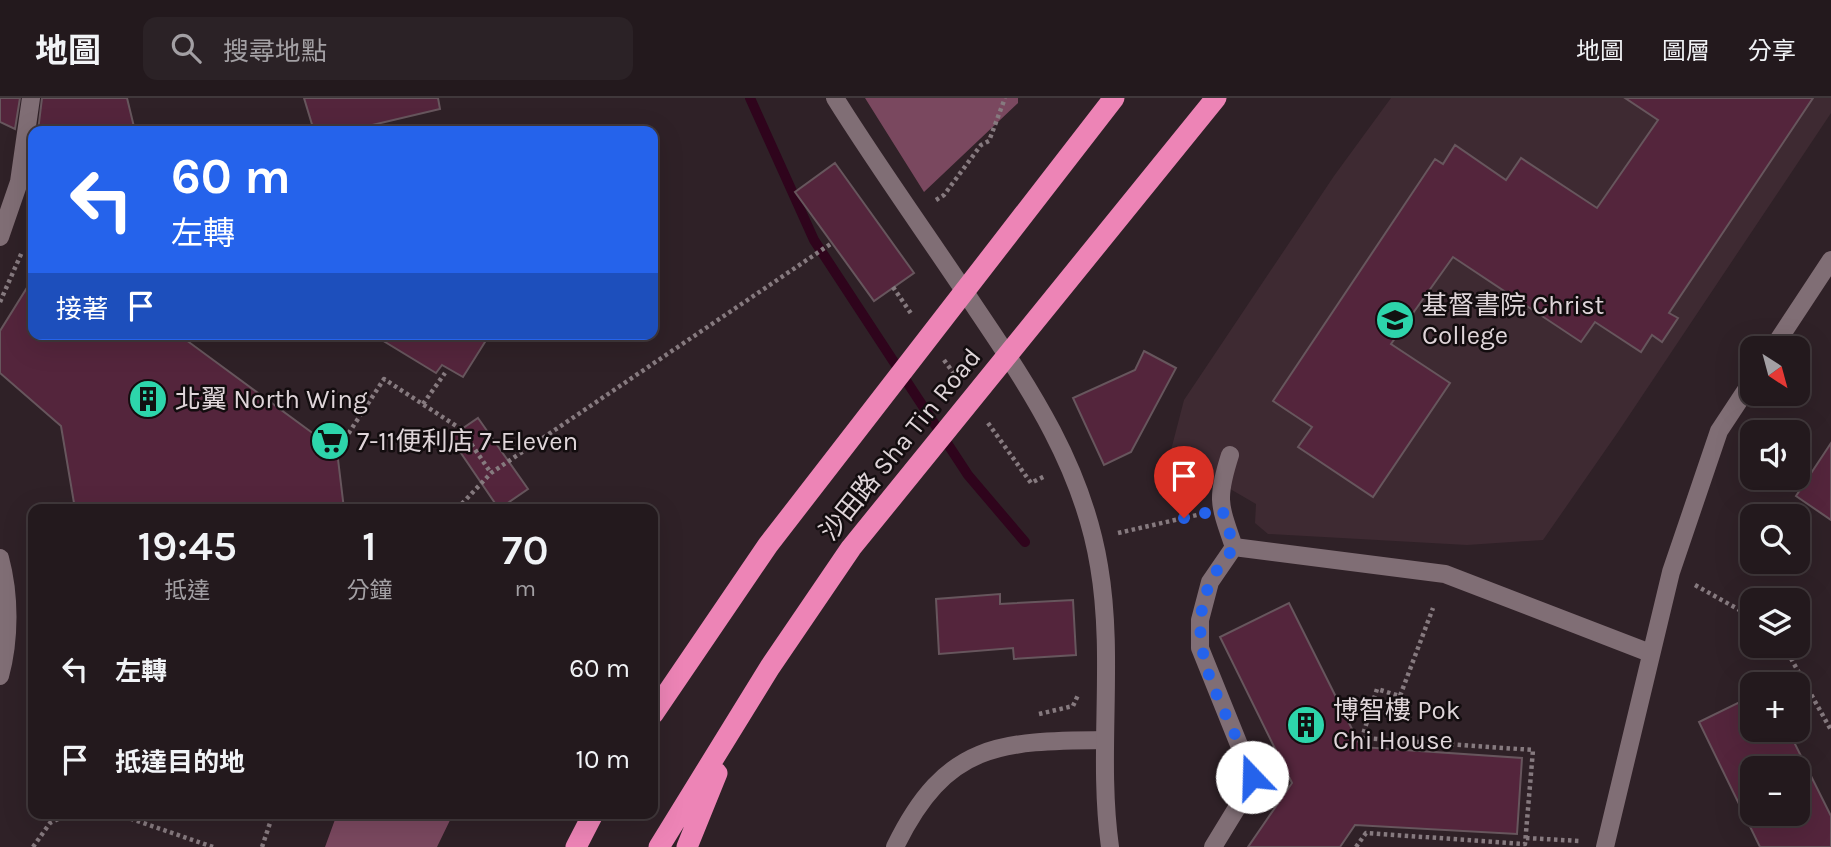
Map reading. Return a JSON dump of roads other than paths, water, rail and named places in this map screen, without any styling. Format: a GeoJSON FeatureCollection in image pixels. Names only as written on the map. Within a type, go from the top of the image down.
{"type":"FeatureCollection","features":[{"type":"Feature","properties":{"kind":"highway","name":"沙田路 Sha Tin Road"},"geometry":{"type":"LineString","coordinates":[[658,707],[732,596],[804,496],[1114,98]]}},
{"type":"Feature","properties":{"kind":"highway","name":"沙田路 Sha Tin Road"},"geometry":{"type":"LineString","coordinates":[[659,847],[808,607],[851,548],[1216,98]]}},
{"type":"Feature","properties":{"kind":"highway"},"geometry":{"type":"LineString","coordinates":[[687,847],[738,719]]}},
{"type":"Feature","properties":{"kind":"highway"},"geometry":{"type":"LineString","coordinates":[[576,847],[590,819]]}},
{"type":"Feature","properties":{"kind":"street"},"geometry":{"type":"LineString","coordinates":[[0,237],[19,182],[31,98]]}},
{"type":"Feature","properties":{"kind":"street"},"geometry":{"type":"LineString","coordinates":[[835,98],[1038,401],[1075,477],[1093,536],[1102,588],[1106,636],[1105,788],[1110,847]]}},
{"type":"Feature","properties":{"kind":"street"},"geometry":{"type":"LineString","coordinates":[[1781,336],[1831,260]]}},
{"type":"Feature","properties":{"kind":"street"},"geometry":{"type":"LineString","coordinates":[[1605,847],[1671,572],[1718,431],[1740,399]]}},
{"type":"Feature","properties":{"kind":"street"},"geometry":{"type":"LineString","coordinates":[[1230,455],[1219,491],[1234,547]]}},
{"type":"Feature","properties":{"kind":"street"},"geometry":{"type":"LineString","coordinates":[[1234,547],[1445,574],[1650,653]]}},
{"type":"Feature","properties":{"kind":"street"},"geometry":{"type":"LineString","coordinates":[[1213,847],[1250,788],[1252,777],[1200,648],[1200,620],[1210,582],[1234,547]]}},
{"type":"Feature","properties":{"kind":"street"},"geometry":{"type":"LineString","coordinates":[[0,558],[6,590],[7,618],[0,676]]}},
{"type":"Feature","properties":{"kind":"street"},"geometry":{"type":"LineString","coordinates":[[895,847],[928,794],[949,773],[972,757],[1007,744],[1105,740]]}},
{"type":"Feature","properties":{"kind":"waterway"},"geometry":{"type":"LineString","coordinates":[[750,98],[814,240],[968,475],[1025,542]]}},
{"type":"Feature","properties":{"kind":"place","name":"基督書院 Christ College"},"geometry":{"type":"Point","coordinates":[1395,320]}},
{"type":"Feature","properties":{"kind":"place","name":"北翼 North Wing"},"geometry":{"type":"Point","coordinates":[148,399]}},
{"type":"Feature","properties":{"kind":"place","name":"7-11便利店 7-Eleven"},"geometry":{"type":"Point","coordinates":[330,441]}},
{"type":"Feature","properties":{"kind":"place","name":"博智樓 Pok Chi House"},"geometry":{"type":"Point","coordinates":[1306,725]}}]}
